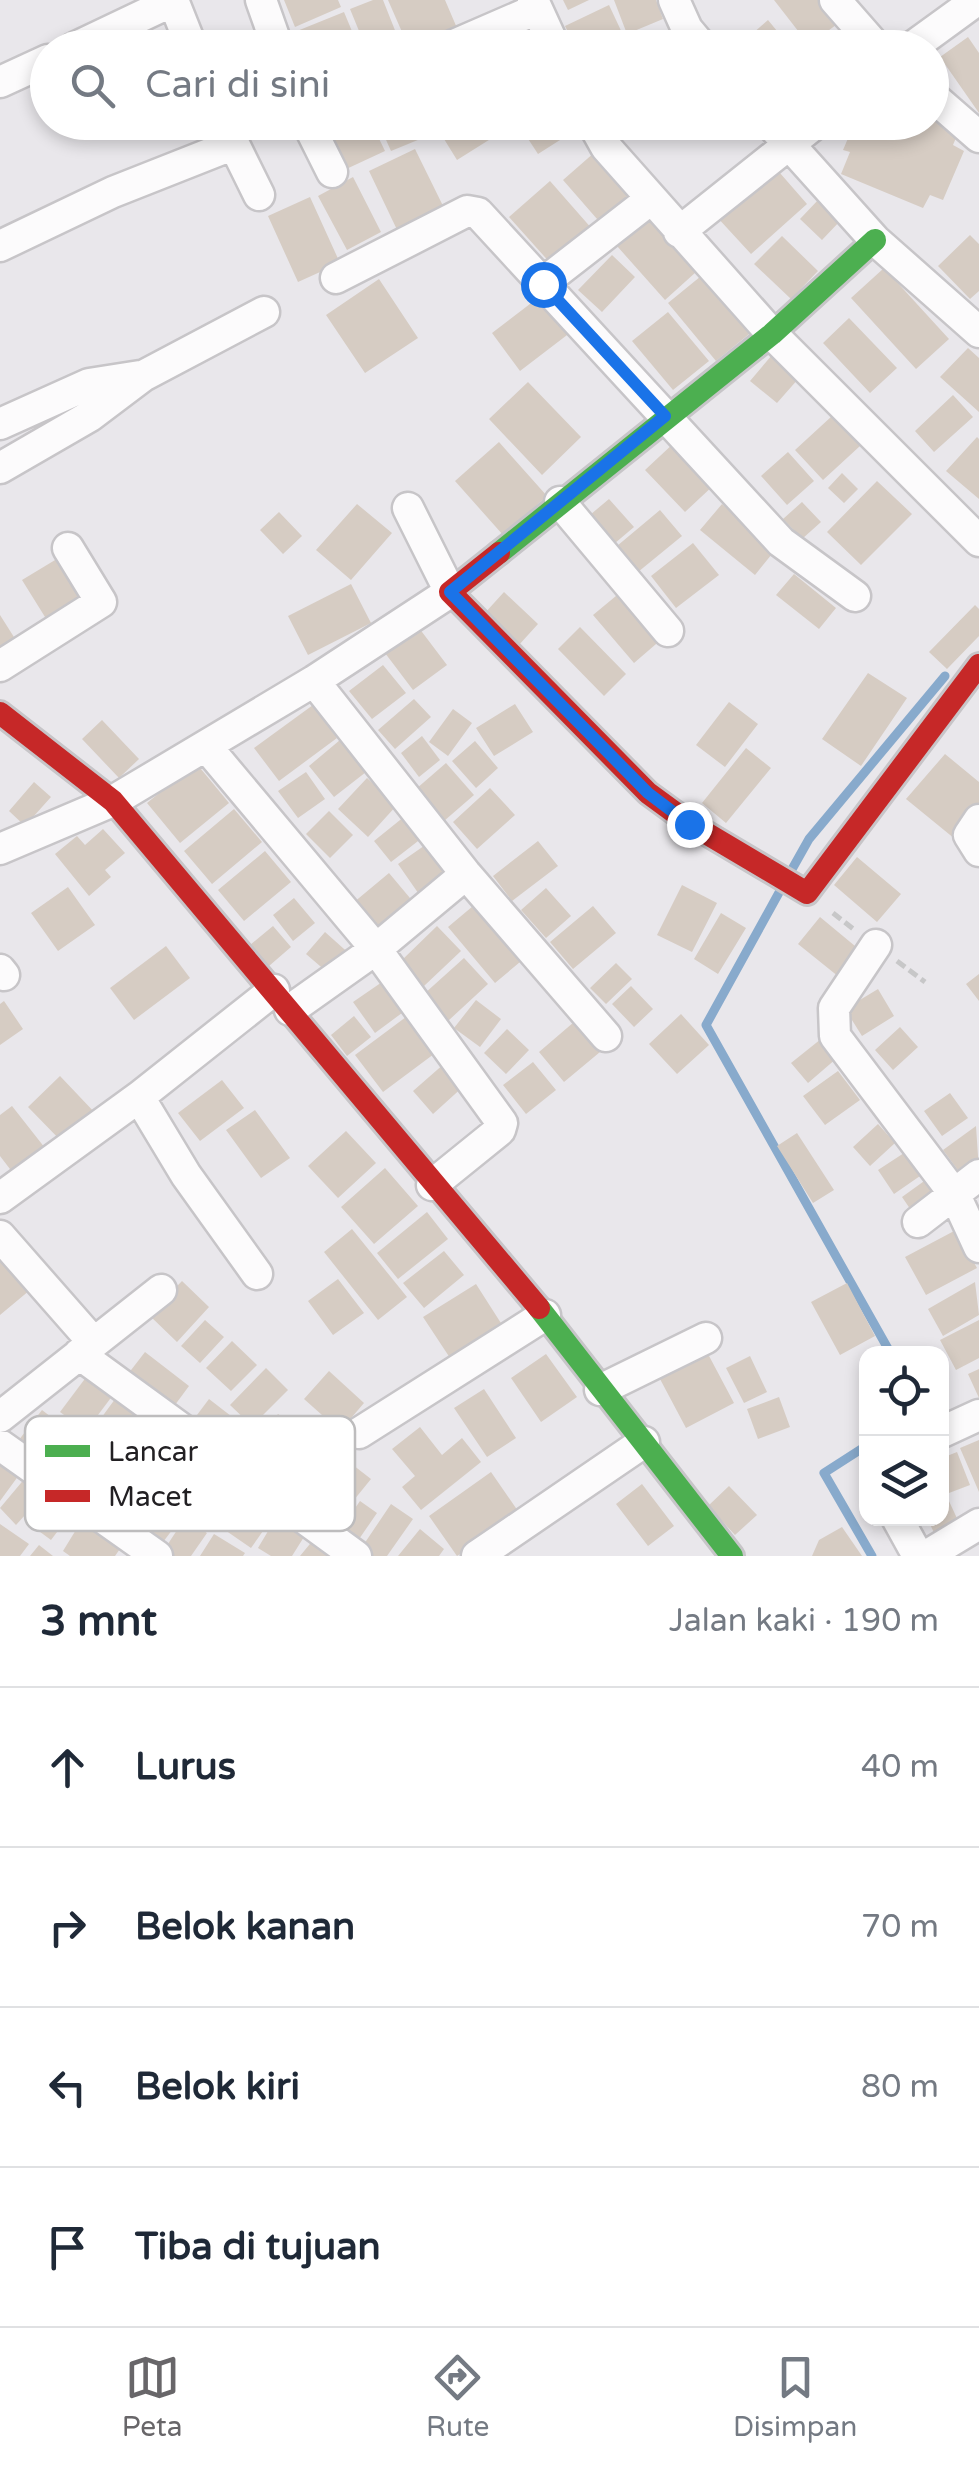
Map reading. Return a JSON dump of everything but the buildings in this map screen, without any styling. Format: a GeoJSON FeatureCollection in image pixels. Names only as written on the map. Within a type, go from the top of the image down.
{"type":"FeatureCollection","features":[{"type":"Feature","properties":{"kind":"street"},"geometry":{"type":"LineString","coordinates":[[261,0],[272,30]]}},
{"type":"Feature","properties":{"kind":"street"},"geometry":{"type":"LineString","coordinates":[[674,0],[688,30]]}},
{"type":"Feature","properties":{"kind":"street"},"geometry":{"type":"LineString","coordinates":[[835,0],[862,30]]}},
{"type":"Feature","properties":{"kind":"street"},"geometry":{"type":"LineString","coordinates":[[936,30],[978,0]]}},
{"type":"Feature","properties":{"kind":"street"},"geometry":{"type":"LineString","coordinates":[[112,30],[173,1],[185,30]]}},
{"type":"Feature","properties":{"kind":"street"},"geometry":{"type":"LineString","coordinates":[[484,30],[535,4],[547,30]]}},
{"type":"Feature","properties":{"kind":"street"},"geometry":{"type":"LineString","coordinates":[[0,82],[30,68]]}},
{"type":"Feature","properties":{"kind":"street"},"geometry":{"type":"LineString","coordinates":[[949,110],[978,134]]}},
{"type":"Feature","properties":{"kind":"street"},"geometry":{"type":"LineString","coordinates":[[0,246],[216,140]]}},
{"type":"Feature","properties":{"kind":"street"},"geometry":{"type":"LineString","coordinates":[[231,140],[260,195]]}},
{"type":"Feature","properties":{"kind":"street"},"geometry":{"type":"LineString","coordinates":[[317,140],[332,172]]}},
{"type":"Feature","properties":{"kind":"street"},"geometry":{"type":"LineString","coordinates":[[602,140],[772,334],[979,541]]}},
{"type":"Feature","properties":{"kind":"street"},"geometry":{"type":"LineString","coordinates":[[680,232],[773,140]]}},
{"type":"Feature","properties":{"kind":"street"},"geometry":{"type":"LineString","coordinates":[[784,140],[875,240],[979,332]]}},
{"type":"Feature","properties":{"kind":"street"},"geometry":{"type":"LineString","coordinates":[[543,284],[651,199]]}},
{"type":"Feature","properties":{"kind":"street"},"geometry":{"type":"LineString","coordinates":[[336,278],[474,210],[781,542],[855,596]]}},
{"type":"Feature","properties":{"kind":"street"},"geometry":{"type":"LineString","coordinates":[[0,849],[114,801],[314,681],[450,592],[772,334],[875,240]]}},
{"type":"Feature","properties":{"kind":"street"},"geometry":{"type":"LineString","coordinates":[[0,468],[90,416],[143,376],[264,312]]}},
{"type":"Feature","properties":{"kind":"street"},"geometry":{"type":"LineString","coordinates":[[0,424],[89,384],[143,376]]}},
{"type":"Feature","properties":{"kind":"street"},"geometry":{"type":"LineString","coordinates":[[560,502],[668,631]]}},
{"type":"Feature","properties":{"kind":"street"},"geometry":{"type":"LineString","coordinates":[[408,508],[450,592],[648,793],[689,824],[807,893],[979,665]]}},
{"type":"Feature","properties":{"kind":"street"},"geometry":{"type":"LineString","coordinates":[[0,666],[102,602],[68,548]]}},
{"type":"Feature","properties":{"kind":"street"},"geometry":{"type":"LineString","coordinates":[[314,681],[466,874],[606,1036]]}},
{"type":"Feature","properties":{"kind":"street"},"geometry":{"type":"LineString","coordinates":[[0,713],[114,801],[432,1185],[546,1315],[600,1390],[732,1556]]}},
{"type":"Feature","properties":{"kind":"street"},"geometry":{"type":"LineString","coordinates":[[206,746],[376,948],[502,1124],[432,1185]]}},
{"type":"Feature","properties":{"kind":"street"},"geometry":{"type":"LineString","coordinates":[[979,820],[969,835],[979,851]]}},
{"type":"Feature","properties":{"kind":"street"},"geometry":{"type":"LineString","coordinates":[[0,1197],[282,1000],[376,948],[466,874]]}},
{"type":"Feature","properties":{"kind":"street"},"geometry":{"type":"LineString","coordinates":[[876,945],[834,1008],[836,1036],[955,1195],[979,1247]]}},
{"type":"Feature","properties":{"kind":"street"},"geometry":{"type":"LineString","coordinates":[[139,1097],[186,1175],[256,1274]]}},
{"type":"Feature","properties":{"kind":"street"},"geometry":{"type":"LineString","coordinates":[[918,1222],[979,1175]]}},
{"type":"Feature","properties":{"kind":"street"},"geometry":{"type":"LineString","coordinates":[[0,1236],[86,1349],[173,1416]]}},
{"type":"Feature","properties":{"kind":"street"},"geometry":{"type":"LineString","coordinates":[[0,1417],[161,1290]]}},
{"type":"Feature","properties":{"kind":"street"},"geometry":{"type":"LineString","coordinates":[[359,1434],[546,1315]]}},
{"type":"Feature","properties":{"kind":"street"},"geometry":{"type":"LineString","coordinates":[[600,1390],[706,1338]]}},
{"type":"Feature","properties":{"kind":"street"},"geometry":{"type":"LineString","coordinates":[[949,1429],[979,1415]]}},
{"type":"Feature","properties":{"kind":"street"},"geometry":{"type":"LineString","coordinates":[[477,1556],[644,1442]]}},
{"type":"Feature","properties":{"kind":"street"},"geometry":{"type":"LineString","coordinates":[[0,1445],[25,1463]]}},
{"type":"Feature","properties":{"kind":"street"},"geometry":{"type":"LineString","coordinates":[[901,1526],[922,1556],[979,1524]]}},
{"type":"Feature","properties":{"kind":"street"},"geometry":{"type":"LineString","coordinates":[[122,1531],[157,1556]]}},
{"type":"Feature","properties":{"kind":"street"},"geometry":{"type":"LineString","coordinates":[[323,1531],[356,1556]]}},
{"type":"Feature","properties":{"kind":"waterway"},"geometry":{"type":"LineString","coordinates":[[791,871],[809,839],[945,676]]}},
{"type":"Feature","properties":{"kind":"waterway"},"geometry":{"type":"LineString","coordinates":[[781,889],[706,1025],[887,1346]]}},
{"type":"Feature","properties":{"kind":"waterway"},"geometry":{"type":"LineString","coordinates":[[859,1450],[824,1473],[872,1556]]}},
{"type":"Feature","properties":{"kind":"traffic: fast"},"geometry":{"type":"LineString","coordinates":[[499,553],[772,334],[875,240]]}},
{"type":"Feature","properties":{"kind":"traffic: fast"},"geometry":{"type":"LineString","coordinates":[[539,1308],[732,1556]]}},
{"type":"Feature","properties":{"kind":"traffic: jam"},"geometry":{"type":"LineString","coordinates":[[499,553],[450,592],[648,793],[689,823],[807,893],[979,665]]}},
{"type":"Feature","properties":{"kind":"traffic: jam"},"geometry":{"type":"LineString","coordinates":[[0,713],[113,801],[539,1308]]}},
{"type":"Feature","properties":{"kind":"route"},"geometry":{"type":"LineString","coordinates":[[543,284],[665,416],[450,592],[648,793],[689,824]]}}]}
